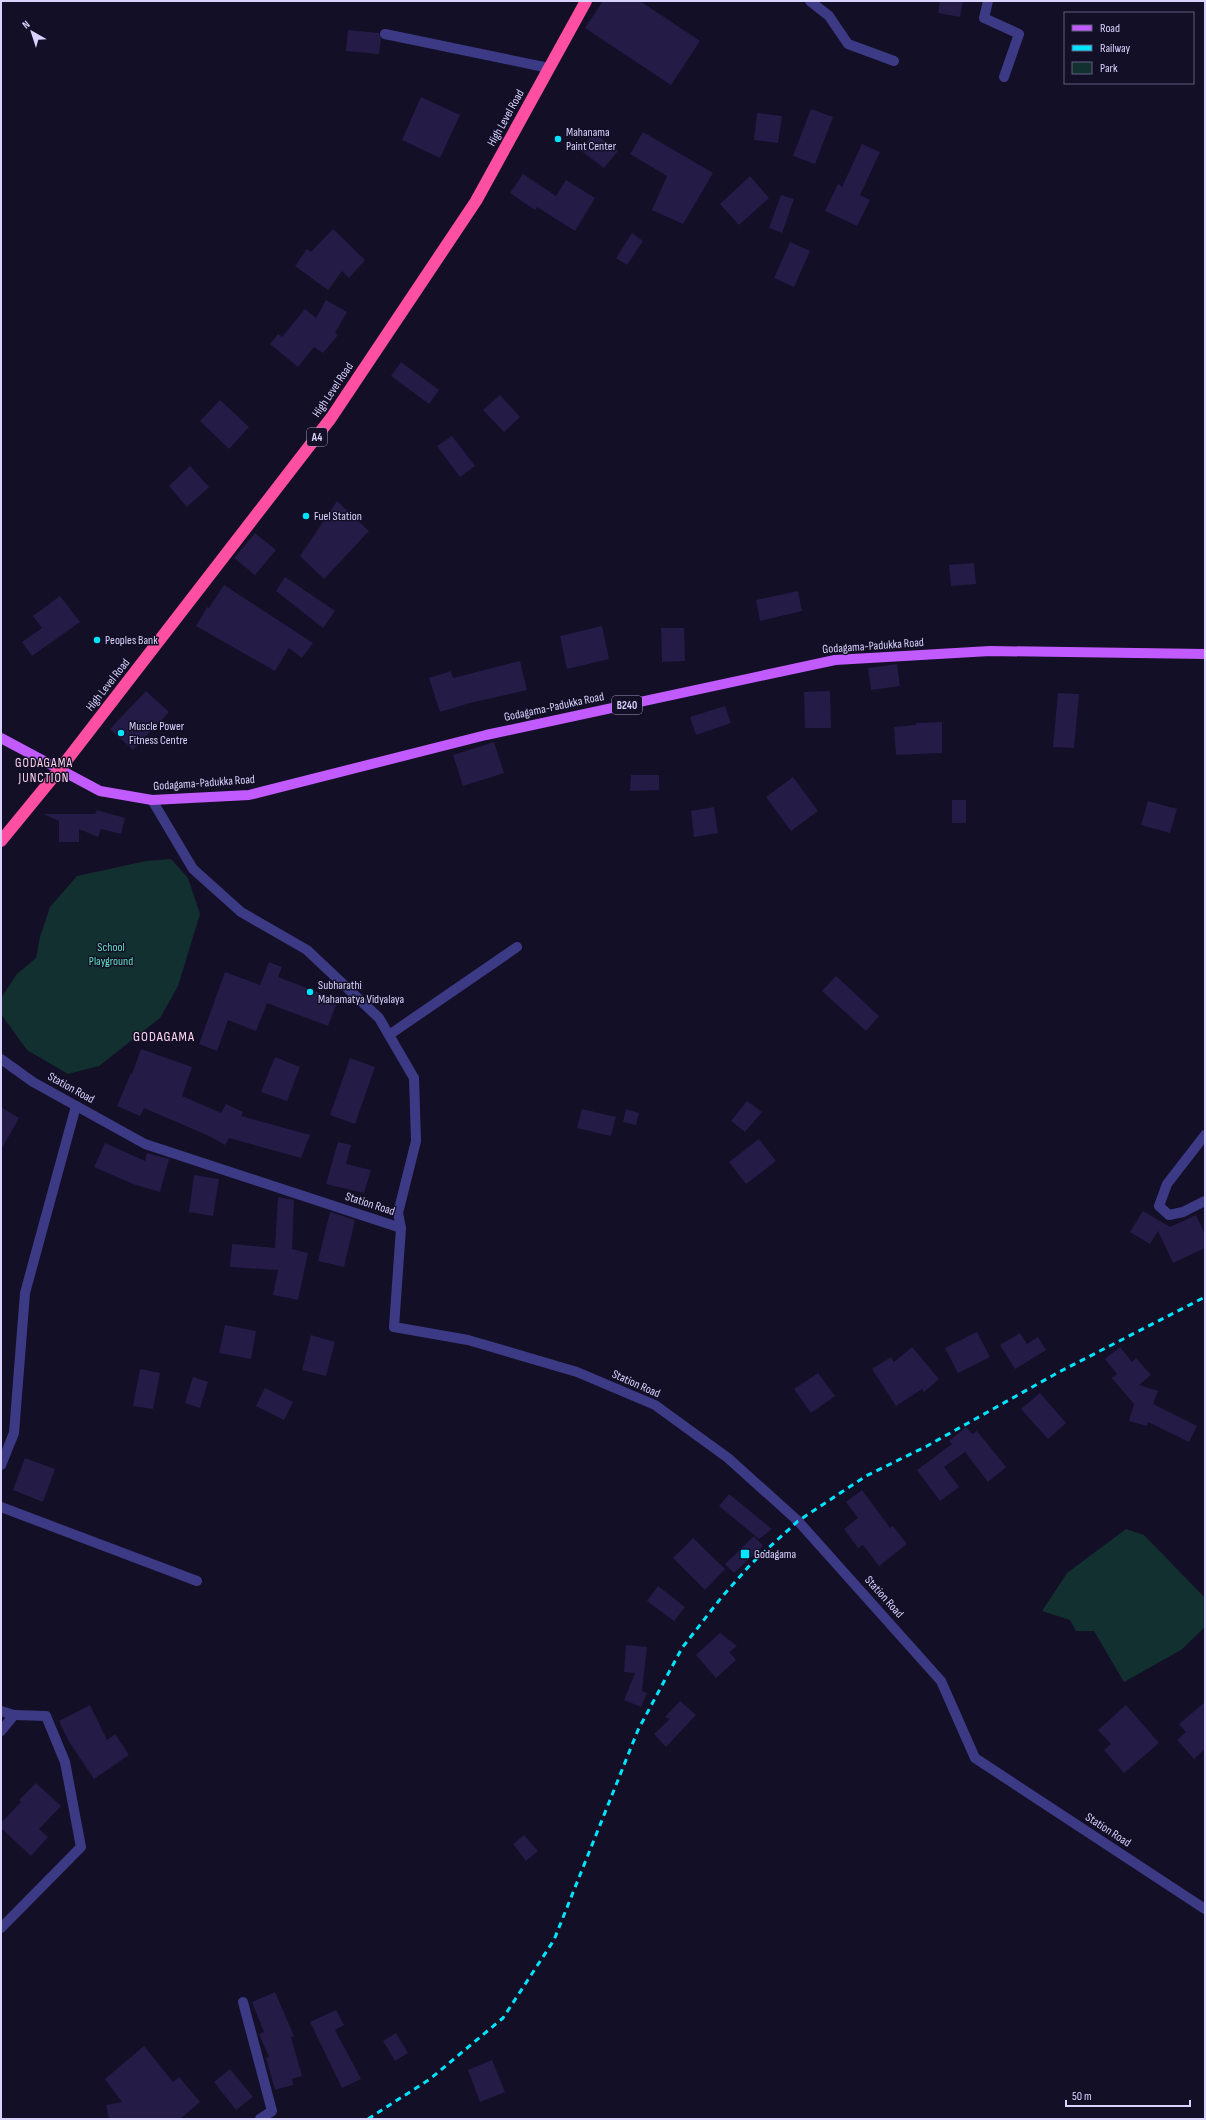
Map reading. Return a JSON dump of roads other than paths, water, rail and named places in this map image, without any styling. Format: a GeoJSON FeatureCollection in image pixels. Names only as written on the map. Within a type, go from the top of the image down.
{"type":"FeatureCollection","features":[{"type":"Feature","properties":{"kind":"highway","name":"High Level Road"},"geometry":{"type":"LineString","coordinates":[[1,841],[60,769],[331,418],[476,201],[586,1]]}},
{"type":"Feature","properties":{"kind":"main road","name":"Godagama-Padukka Road"},"geometry":{"type":"LineString","coordinates":[[60,769],[100,791],[152,800],[249,795],[486,735],[835,660],[990,651],[1205,654]]}},
{"type":"Feature","properties":{"kind":"main road","name":"B240"},"geometry":{"type":"LineString","coordinates":[[1,738],[60,769]]}},
{"type":"Feature","properties":{"kind":"street"},"geometry":{"type":"LineString","coordinates":[[810,1],[829,16],[848,44],[894,61]]}},
{"type":"Feature","properties":{"kind":"street"},"geometry":{"type":"LineString","coordinates":[[988,1],[984,18],[1019,34],[1004,77]]}},
{"type":"Feature","properties":{"kind":"street"},"geometry":{"type":"LineString","coordinates":[[385,34],[549,68]]}},
{"type":"Feature","properties":{"kind":"street"},"geometry":{"type":"LineString","coordinates":[[152,800],[193,869],[241,912],[307,950],[379,1018],[389,1035],[414,1078],[416,1141],[398,1213],[401,1228]]}},
{"type":"Feature","properties":{"kind":"street"},"geometry":{"type":"LineString","coordinates":[[389,1035],[517,947]]}},
{"type":"Feature","properties":{"kind":"street","name":"Station Road"},"geometry":{"type":"LineString","coordinates":[[1,1059],[33,1082],[145,1144],[401,1228],[394,1327],[468,1340],[563,1368],[655,1405],[728,1458],[798,1521],[941,1680],[976,1758],[1205,1909]]}},
{"type":"Feature","properties":{"kind":"street"},"geometry":{"type":"LineString","coordinates":[[1,1465],[14,1432],[25,1293],[76,1106]]}},
{"type":"Feature","properties":{"kind":"street"},"geometry":{"type":"LineString","coordinates":[[1205,1135],[1168,1184],[1159,1206],[1169,1215],[1183,1212],[1205,1201]]}},
{"type":"Feature","properties":{"kind":"street"},"geometry":{"type":"LineString","coordinates":[[1,1507],[197,1581]]}},
{"type":"Feature","properties":{"kind":"street"},"geometry":{"type":"LineString","coordinates":[[1,1711],[14,1715],[46,1716],[65,1762],[82,1847],[1,1928]]}},
{"type":"Feature","properties":{"kind":"street"},"geometry":{"type":"LineString","coordinates":[[1,1731],[14,1715]]}},
{"type":"Feature","properties":{"kind":"street"},"geometry":{"type":"LineString","coordinates":[[243,2002],[272,2111],[260,2119]]}},
{"type":"Feature","properties":{"kind":"railway"},"geometry":{"type":"LineString","coordinates":[[368,2119],[430,2079],[503,2018],[554,1940],[638,1730],[682,1648],[721,1598],[751,1564],[798,1521],[866,1476],[927,1446],[1059,1372],[1205,1297]]}},
{"type":"Feature","properties":{"kind":"place","name":"Mahanama Paint Center"},"geometry":{"type":"Point","coordinates":[558,139]}},
{"type":"Feature","properties":{"kind":"place","name":"Fuel Station"},"geometry":{"type":"Point","coordinates":[306,516]}},
{"type":"Feature","properties":{"kind":"place","name":"Peoples Bank"},"geometry":{"type":"Point","coordinates":[97,640]}},
{"type":"Feature","properties":{"kind":"place","name":"Muscle Power Fitness Centre"},"geometry":{"type":"Point","coordinates":[121,733]}},
{"type":"Feature","properties":{"kind":"place","name":"Subharathi Mahamatya Vidyalaya"},"geometry":{"type":"Point","coordinates":[310,992]}},
{"type":"Feature","properties":{"kind":"place","name":"Godagama"},"geometry":{"type":"Point","coordinates":[745,1554]}},
{"type":"Feature","properties":{"kind":"district","name":"GODAGAMA JUNCTION"},"geometry":{"type":"Point","coordinates":[44,770]}},
{"type":"Feature","properties":{"kind":"district","name":"GODAGAMA"},"geometry":{"type":"Point","coordinates":[164,1036]}},
{"type":"Feature","properties":{"kind":"park label","name":"School Playground"},"geometry":{"type":"Point","coordinates":[111,954]}}]}
